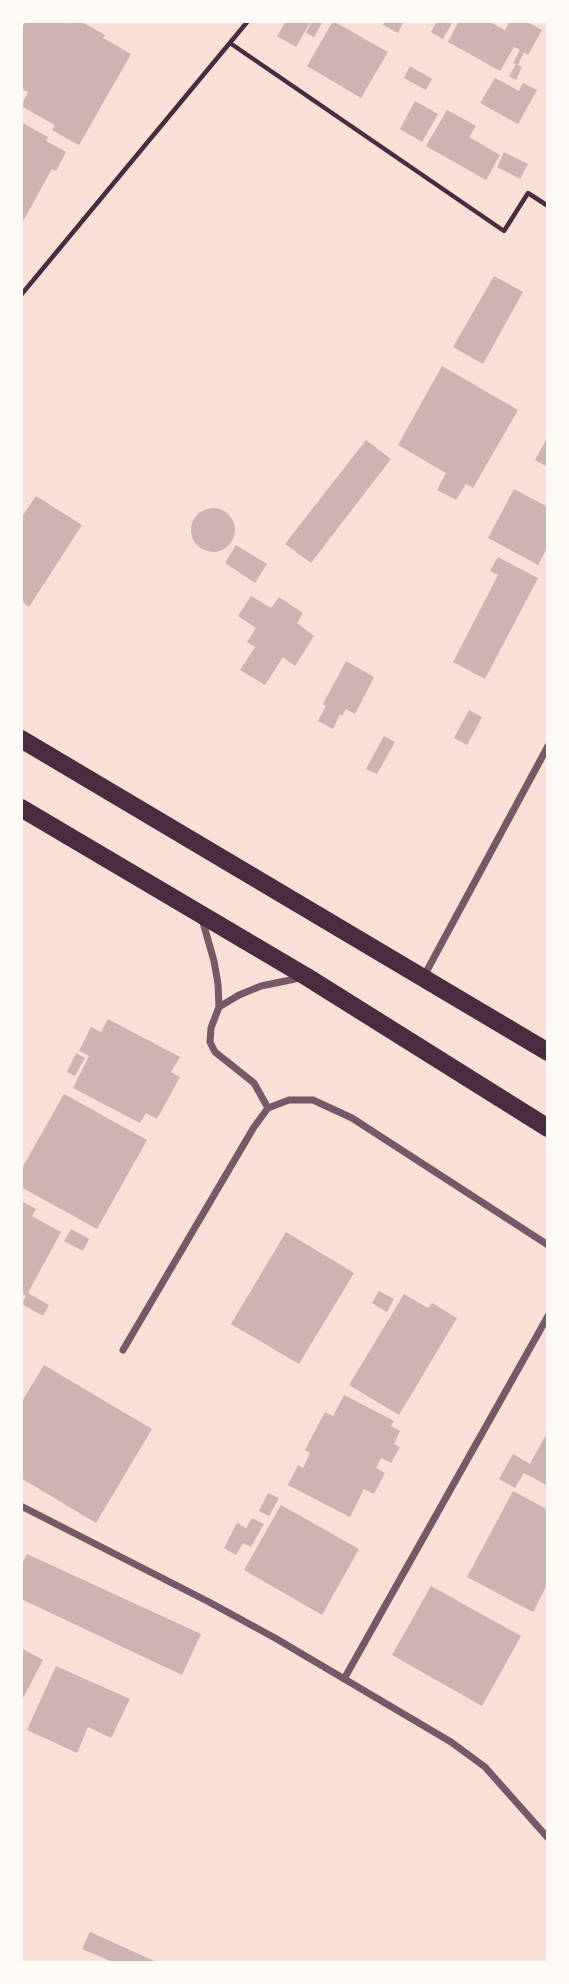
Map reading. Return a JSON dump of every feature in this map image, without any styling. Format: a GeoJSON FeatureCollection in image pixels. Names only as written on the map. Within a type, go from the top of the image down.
{"type":"FeatureCollection","features":[{"type":"Feature","properties":{"kind":"main road"},"geometry":{"type":"LineString","coordinates":[[21,739],[548,1052]]}},
{"type":"Feature","properties":{"kind":"main road"},"geometry":{"type":"LineString","coordinates":[[21,808],[307,977],[548,1128]]}},
{"type":"Feature","properties":{"kind":"street"},"geometry":{"type":"LineString","coordinates":[[423,978],[548,746]]}},
{"type":"Feature","properties":{"kind":"street"},"geometry":{"type":"LineString","coordinates":[[201,916],[214,961],[219,1007],[211,1028],[210,1042],[215,1052],[254,1083],[268,1108]]}},
{"type":"Feature","properties":{"kind":"street"},"geometry":{"type":"LineString","coordinates":[[219,1007],[261,986],[307,977]]}},
{"type":"Feature","properties":{"kind":"street"},"geometry":{"type":"LineString","coordinates":[[123,1350],[254,1126],[268,1108],[289,1100],[313,1100],[352,1118],[548,1245]]}},
{"type":"Feature","properties":{"kind":"street"},"geometry":{"type":"LineString","coordinates":[[344,1679],[548,1316]]}},
{"type":"Feature","properties":{"kind":"street"},"geometry":{"type":"LineString","coordinates":[[21,1506],[209,1602],[451,1742],[485,1767],[548,1838]]}},
{"type":"Feature","properties":{"kind":"path"},"geometry":{"type":"LineString","coordinates":[[21,295],[248,21]]}},
{"type":"Feature","properties":{"kind":"path"},"geometry":{"type":"LineString","coordinates":[[230,43],[504,231],[528,193],[548,206]]}},
{"type":"Feature","properties":{"kind":"building"},"geometry":{"type":"Polygon","coordinates":[[[26,21],[63,21],[68,24],[70,21],[80,21],[131,54],[79,145],[52,130],[55,125],[21,106],[28,92],[21,89],[21,29],[26,21]]]}},
{"type":"Feature","properties":{"kind":"building"},"geometry":{"type":"Polygon","coordinates":[[[286,21],[311,21],[296,47],[277,36],[286,21]]]}},
{"type":"Feature","properties":{"kind":"building"},"geometry":{"type":"Polygon","coordinates":[[[312,21],[323,21],[314,37],[306,33],[312,21]]]}},
{"type":"Feature","properties":{"kind":"building"},"geometry":{"type":"Polygon","coordinates":[[[333,21],[388,52],[361,98],[307,66],[333,21]]]}},
{"type":"Feature","properties":{"kind":"building"},"geometry":{"type":"Polygon","coordinates":[[[385,21],[404,21],[398,33],[383,25],[385,21]]]}},
{"type":"Feature","properties":{"kind":"building"},"geometry":{"type":"Polygon","coordinates":[[[437,21],[453,21],[443,39],[431,32],[437,21]]]}},
{"type":"Feature","properties":{"kind":"building"},"geometry":{"type":"Polygon","coordinates":[[[459,21],[488,21],[505,30],[510,21],[525,21],[542,30],[528,55],[524,52],[518,65],[522,67],[516,80],[509,76],[520,50],[514,47],[500,71],[448,42],[459,21]]]}},
{"type":"Feature","properties":{"kind":"building"},"geometry":{"type":"Polygon","coordinates":[[[410,66],[432,79],[426,90],[404,78],[410,66]]]}},
{"type":"Feature","properties":{"kind":"building"},"geometry":{"type":"Polygon","coordinates":[[[495,78],[519,91],[523,83],[537,90],[518,124],[480,103],[495,78]]]}},
{"type":"Feature","properties":{"kind":"building"},"geometry":{"type":"Polygon","coordinates":[[[415,101],[438,114],[422,142],[400,129],[415,101]]]}},
{"type":"Feature","properties":{"kind":"building"},"geometry":{"type":"Polygon","coordinates":[[[447,110],[476,126],[469,137],[500,155],[486,180],[426,146],[447,110]]]}},
{"type":"Feature","properties":{"kind":"building"},"geometry":{"type":"Polygon","coordinates":[[[21,122],[48,137],[46,141],[66,152],[56,171],[52,169],[21,225],[21,122]]]}},
{"type":"Feature","properties":{"kind":"building"},"geometry":{"type":"Polygon","coordinates":[[[504,152],[528,164],[520,179],[497,167],[504,152]]]}},
{"type":"Feature","properties":{"kind":"building"},"geometry":{"type":"Polygon","coordinates":[[[494,276],[523,292],[483,364],[453,347],[494,276]]]}},
{"type":"Feature","properties":{"kind":"building"},"geometry":{"type":"Polygon","coordinates":[[[442,366],[518,410],[473,488],[466,484],[456,500],[437,490],[446,473],[398,445],[442,366]]]}},
{"type":"Feature","properties":{"kind":"building"},"geometry":{"type":"Polygon","coordinates":[[[548,436],[548,467],[535,460],[548,436]]]}},
{"type":"Feature","properties":{"kind":"building"},"geometry":{"type":"Polygon","coordinates":[[[366,440],[391,459],[311,563],[285,544],[366,440]]]}},
{"type":"Feature","properties":{"kind":"building"},"geometry":{"type":"Polygon","coordinates":[[[514,489],[548,507],[548,546],[538,565],[488,538],[514,489]]]}},
{"type":"Feature","properties":{"kind":"building"},"geometry":{"type":"Polygon","coordinates":[[[36,496],[82,525],[29,607],[21,601],[21,518],[36,496]]]}},
{"type":"Feature","properties":{"kind":"building"},"geometry":{"type":"Polygon","coordinates":[[[213,508],[222,509],[229,514],[234,521],[234,539],[229,546],[222,551],[213,552],[204,551],[197,546],[192,539],[191,530],[192,521],[197,514],[204,509],[213,508]]]}},
{"type":"Feature","properties":{"kind":"building"},"geometry":{"type":"Polygon","coordinates":[[[236,545],[267,564],[255,583],[225,563],[236,545]]]}},
{"type":"Feature","properties":{"kind":"building"},"geometry":{"type":"Polygon","coordinates":[[[498,557],[538,578],[485,679],[453,662],[498,575],[490,571],[498,557]]]}},
{"type":"Feature","properties":{"kind":"building"},"geometry":{"type":"Polygon","coordinates":[[[251,596],[271,608],[279,597],[303,613],[297,623],[314,636],[295,666],[283,657],[265,685],[240,670],[255,647],[247,642],[256,628],[238,616],[251,596]]]}},
{"type":"Feature","properties":{"kind":"building"},"geometry":{"type":"Polygon","coordinates":[[[346,661],[374,677],[355,714],[346,709],[342,716],[340,714],[333,729],[318,721],[326,706],[323,704],[346,661]]]}},
{"type":"Feature","properties":{"kind":"building"},"geometry":{"type":"Polygon","coordinates":[[[469,710],[482,717],[467,745],[454,738],[469,710]]]}},
{"type":"Feature","properties":{"kind":"building"},"geometry":{"type":"Polygon","coordinates":[[[384,736],[395,742],[377,774],[366,769],[384,736]]]}},
{"type":"Feature","properties":{"kind":"building"},"geometry":{"type":"Polygon","coordinates":[[[108,1019],[180,1057],[171,1072],[180,1077],[157,1119],[146,1113],[140,1123],[73,1088],[89,1056],[79,1051],[91,1027],[101,1032],[108,1019]]]}},
{"type":"Feature","properties":{"kind":"building"},"geometry":{"type":"Polygon","coordinates":[[[76,1053],[85,1058],[75,1076],[67,1072],[76,1053]]]}},
{"type":"Feature","properties":{"kind":"building"},"geometry":{"type":"Polygon","coordinates":[[[64,1094],[147,1140],[97,1229],[21,1187],[21,1170],[64,1094]]]}},
{"type":"Feature","properties":{"kind":"building"},"geometry":{"type":"Polygon","coordinates":[[[21,1201],[36,1209],[32,1216],[61,1232],[28,1293],[49,1305],[43,1316],[22,1304],[26,1296],[21,1293],[21,1201]]]}},
{"type":"Feature","properties":{"kind":"building"},"geometry":{"type":"Polygon","coordinates":[[[71,1229],[89,1239],[83,1251],[64,1241],[71,1229]]]}},
{"type":"Feature","properties":{"kind":"building"},"geometry":{"type":"Polygon","coordinates":[[[286,1232],[354,1273],[299,1364],[231,1324],[286,1232]]]}},
{"type":"Feature","properties":{"kind":"building"},"geometry":{"type":"Polygon","coordinates":[[[379,1291],[394,1299],[387,1312],[372,1303],[379,1291]]]}},
{"type":"Feature","properties":{"kind":"building"},"geometry":{"type":"Polygon","coordinates":[[[404,1294],[428,1308],[432,1303],[457,1318],[399,1415],[349,1385],[404,1294]]]}},
{"type":"Feature","properties":{"kind":"building"},"geometry":{"type":"Polygon","coordinates":[[[44,1365],[152,1429],[96,1523],[21,1478],[21,1403],[44,1365]]]}},
{"type":"Feature","properties":{"kind":"building"},"geometry":{"type":"Polygon","coordinates":[[[344,1395],[394,1421],[391,1426],[400,1431],[394,1444],[400,1447],[391,1463],[381,1458],[376,1468],[385,1473],[374,1494],[364,1489],[350,1517],[288,1485],[298,1465],[303,1468],[310,1453],[305,1450],[325,1412],[333,1416],[344,1395]]]}},
{"type":"Feature","properties":{"kind":"building"},"geometry":{"type":"Polygon","coordinates":[[[548,1431],[548,1486],[524,1473],[515,1488],[499,1479],[513,1454],[530,1464],[548,1431]]]}},
{"type":"Feature","properties":{"kind":"building"},"geometry":{"type":"Polygon","coordinates":[[[513,1491],[548,1510],[548,1583],[533,1612],[467,1577],[513,1491]]]}},
{"type":"Feature","properties":{"kind":"building"},"geometry":{"type":"Polygon","coordinates":[[[268,1493],[279,1498],[269,1516],[259,1511],[268,1493]]]}},
{"type":"Feature","properties":{"kind":"building"},"geometry":{"type":"Polygon","coordinates":[[[281,1505],[359,1549],[322,1615],[244,1570],[281,1505]]]}},
{"type":"Feature","properties":{"kind":"building"},"geometry":{"type":"Polygon","coordinates":[[[252,1518],[264,1524],[251,1547],[243,1543],[236,1555],[224,1548],[237,1523],[246,1528],[252,1518]]]}},
{"type":"Feature","properties":{"kind":"building"},"geometry":{"type":"Polygon","coordinates":[[[27,1554],[201,1634],[182,1675],[21,1599],[21,1563],[27,1554]]]}},
{"type":"Feature","properties":{"kind":"building"},"geometry":{"type":"Polygon","coordinates":[[[431,1586],[521,1636],[482,1706],[392,1655],[431,1586]]]}},
{"type":"Feature","properties":{"kind":"building"},"geometry":{"type":"Polygon","coordinates":[[[21,1648],[43,1660],[21,1702],[21,1648]]]}},
{"type":"Feature","properties":{"kind":"building"},"geometry":{"type":"Polygon","coordinates":[[[56,1666],[130,1699],[111,1738],[88,1727],[77,1753],[27,1730],[56,1666]]]}},
{"type":"Feature","properties":{"kind":"building"},"geometry":{"type":"Polygon","coordinates":[[[90,1932],[159,1963],[115,1963],[82,1949],[90,1932]]]}}]}
